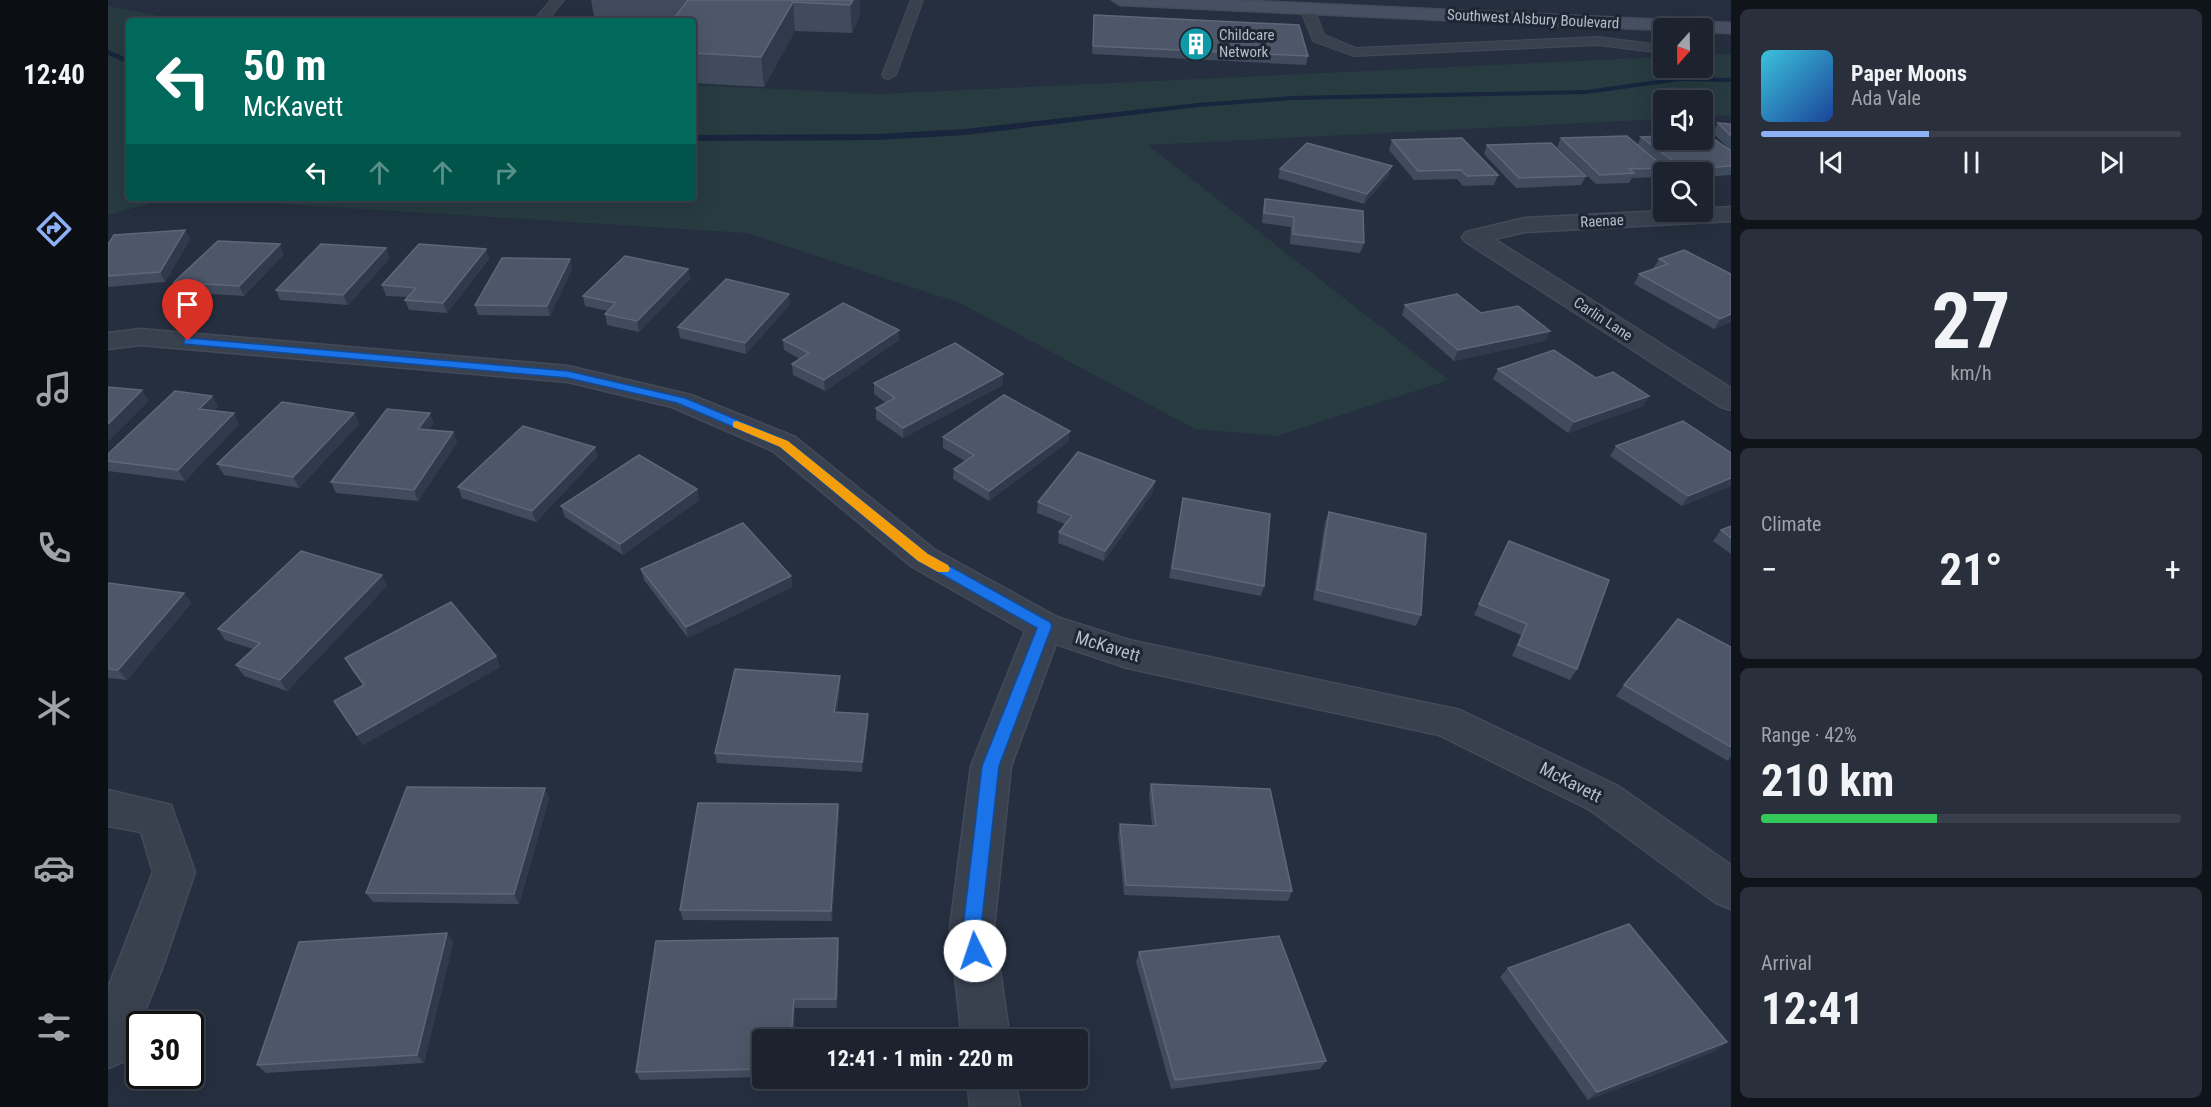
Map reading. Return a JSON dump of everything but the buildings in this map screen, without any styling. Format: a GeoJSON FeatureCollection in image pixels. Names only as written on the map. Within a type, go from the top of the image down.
{"type":"FeatureCollection","features":[{"type":"Feature","properties":{"kind":"main road","name":"Southwest Alsbury Boulevard"},"geometry":{"type":"LineString","coordinates":[[1120,0],[1297,5],[1653,31]]}},
{"type":"Feature","properties":{"kind":"main road","name":"Southwest Alsbury Boulevard"},"geometry":{"type":"LineString","coordinates":[[1713,29],[1731,28]]}},
{"type":"Feature","properties":{"kind":"street","name":"Raenae"},"geometry":{"type":"LineString","coordinates":[[1474,237],[1525,225],[1731,214]]}},
{"type":"Feature","properties":{"kind":"street","name":"Carlin Lane"},"geometry":{"type":"LineString","coordinates":[[1474,237],[1731,401]]}},
{"type":"Feature","properties":{"kind":"street","name":"McKavett"},"geometry":{"type":"LineString","coordinates":[[108,340],[140,337],[568,374],[681,401],[784,444],[923,558],[1045,626],[1127,654],[1447,721],[1604,798],[1731,889]]}},
{"type":"Feature","properties":{"kind":"street"},"geometry":{"type":"LineString","coordinates":[[985,1029],[972,928],[990,766],[1045,626]]}},
{"type":"Feature","properties":{"kind":"street"},"geometry":{"type":"LineString","coordinates":[[108,808],[157,818],[174,872],[140,966],[108,1044]]}},
{"type":"Feature","properties":{"kind":"street"},"geometry":{"type":"LineString","coordinates":[[993,1089],[995,1107]]}},
{"type":"Feature","properties":{"kind":"lane"},"geometry":{"type":"LineString","coordinates":[[543,18],[558,0]]}},
{"type":"Feature","properties":{"kind":"lane"},"geometry":{"type":"LineString","coordinates":[[889,75],[916,0]]}},
{"type":"Feature","properties":{"kind":"lane"},"geometry":{"type":"LineString","coordinates":[[1297,5],[1318,38],[1354,52],[1598,41],[1653,48]]}},
{"type":"Feature","properties":{"kind":"green space"},"geometry":{"type":"Polygon","coordinates":[[[108,6],[170,18],[126,18],[126,201],[158,201],[108,215],[108,6]]]}},
{"type":"Feature","properties":{"kind":"green space"},"geometry":{"type":"Polygon","coordinates":[[[1731,54],[1731,115],[1713,116],[1713,90],[1653,90],[1653,120],[1148,145],[1449,380],[1277,436],[1195,429],[960,303],[747,233],[235,201],[696,201],[696,85],[879,94],[1653,57],[1653,78],[1713,78],[1713,55],[1731,54]]]}},
{"type":"Feature","properties":{"kind":"waterway"},"geometry":{"type":"LineString","coordinates":[[108,52],[126,61]]}},
{"type":"Feature","properties":{"kind":"waterway"},"geometry":{"type":"LineString","coordinates":[[696,138],[878,137],[965,132],[1198,105],[1292,98],[1586,92],[1680,79],[1731,80]]}},
{"type":"Feature","properties":{"kind":"slow traffic"},"geometry":{"type":"LineString","coordinates":[[737,424],[784,444],[923,558],[943,569]]}},
{"type":"Feature","properties":{"kind":"place","name":"Childcare Network"},"geometry":{"type":"Point","coordinates":[1196,44]}},
{"type":"Feature","properties":{"kind":"route"},"geometry":{"type":"LineString","coordinates":[[188,341],[568,374],[681,401],[784,444],[923,558],[1045,626],[990,766],[972,928],[975,951]]}}]}
